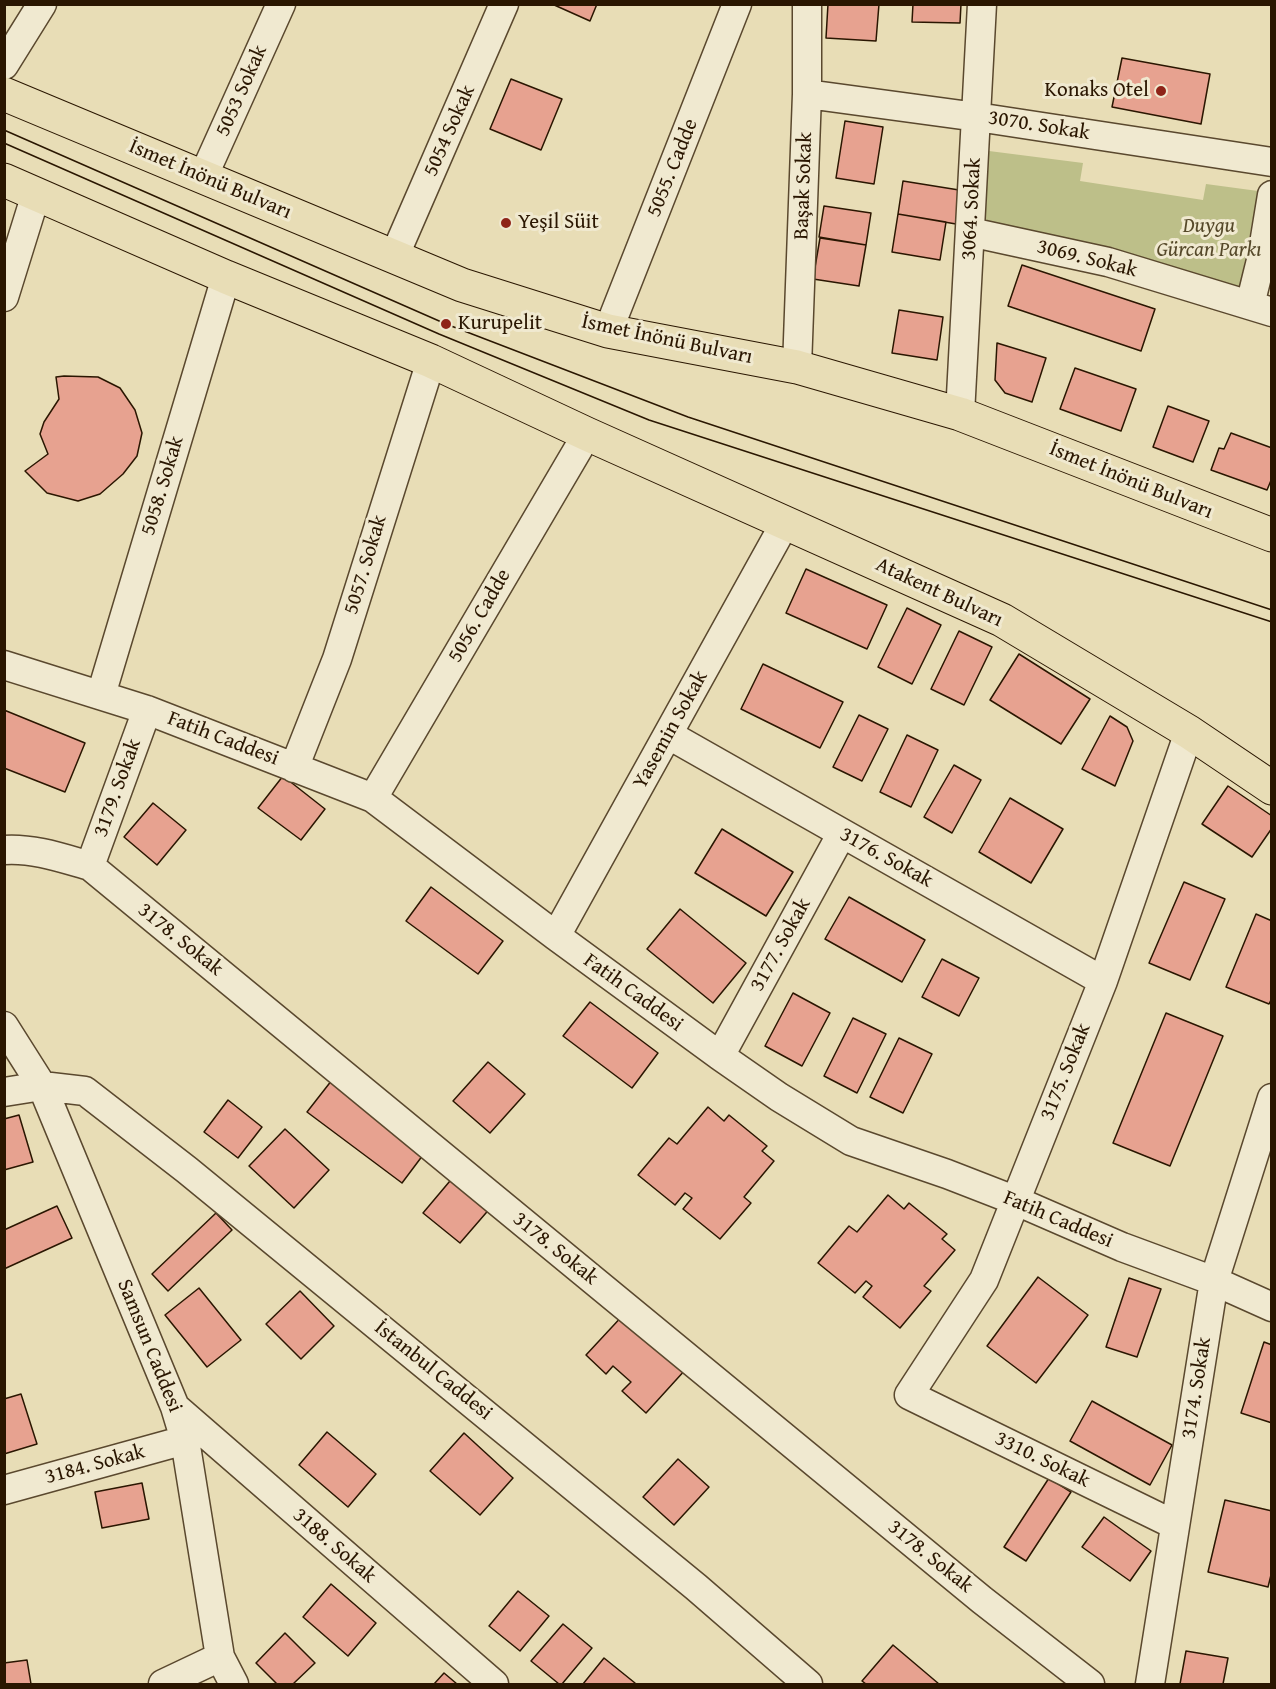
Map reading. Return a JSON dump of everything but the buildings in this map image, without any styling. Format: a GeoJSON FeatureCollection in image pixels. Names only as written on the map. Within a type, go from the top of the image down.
{"type":"FeatureCollection","features":[{"type":"Feature","properties":{"kind":"main road","name":"İsmet İnönü Bulvarı"},"geometry":{"type":"LineString","coordinates":[[4,94],[462,285],[608,331],[797,367],[960,414],[1272,535]]}},
{"type":"Feature","properties":{"kind":"main road"},"geometry":{"type":"LineString","coordinates":[[4,180],[226,277],[431,360],[586,434]]}},
{"type":"Feature","properties":{"kind":"main road","name":"Atakent Bulvarı"},"geometry":{"type":"LineString","coordinates":[[586,434],[1002,620],[1189,732],[1272,788]]}},
{"type":"Feature","properties":{"kind":"street"},"geometry":{"type":"LineString","coordinates":[[4,65],[42,4]]}},
{"type":"Feature","properties":{"kind":"street","name":"5053 Sokak"},"geometry":{"type":"LineString","coordinates":[[203,177],[281,4]]}},
{"type":"Feature","properties":{"kind":"street","name":"5054 Sokak"},"geometry":{"type":"LineString","coordinates":[[394,257],[504,4]]}},
{"type":"Feature","properties":{"kind":"street","name":"5055. Cadde"},"geometry":{"type":"LineString","coordinates":[[608,331],[737,4]]}},
{"type":"Feature","properties":{"kind":"street","name":"Başak Sokak"},"geometry":{"type":"LineString","coordinates":[[797,367],[807,94],[807,4]]}},
{"type":"Feature","properties":{"kind":"street","name":"3064. Sokak"},"geometry":{"type":"LineString","coordinates":[[960,414],[982,4]]}},
{"type":"Feature","properties":{"kind":"street","name":"3070. Sokak"},"geometry":{"type":"LineString","coordinates":[[807,94],[977,117],[1272,162]]}},
{"type":"Feature","properties":{"kind":"street"},"geometry":{"type":"LineString","coordinates":[[4,297],[36,194]]}},
{"type":"Feature","properties":{"kind":"street"},"geometry":{"type":"LineString","coordinates":[[1261,309],[1262,256],[1272,195]]}},
{"type":"Feature","properties":{"kind":"street","name":"3069. Sokak"},"geometry":{"type":"LineString","coordinates":[[970,232],[1108,262],[1261,309]]}},
{"type":"Feature","properties":{"kind":"street","name":"5058. Sokak"},"geometry":{"type":"LineString","coordinates":[[101,695],[226,277]]}},
{"type":"Feature","properties":{"kind":"street","name":"5057. Sokak"},"geometry":{"type":"LineString","coordinates":[[294,768],[337,659],[431,360]]}},
{"type":"Feature","properties":{"kind":"street","name":"5056. Cadde"},"geometry":{"type":"LineString","coordinates":[[373,798],[586,434]]}},
{"type":"Feature","properties":{"kind":"street","name":"Yasemin Sokak"},"geometry":{"type":"LineString","coordinates":[[556,936],[785,523]]}},
{"type":"Feature","properties":{"kind":"street","name":"Fatih Caddesi"},"geometry":{"type":"LineString","coordinates":[[4,665],[147,710],[373,798],[720,1056],[779,1097],[850,1141],[1014,1200],[1122,1248],[1214,1281],[1272,1308]]}},
{"type":"Feature","properties":{"kind":"street","name":"3179. Sokak"},"geometry":{"type":"LineString","coordinates":[[90,866],[147,710]]}},
{"type":"Feature","properties":{"kind":"street","name":"3175. Sokak"},"geometry":{"type":"LineString","coordinates":[[909,1395],[984,1280],[1103,981],[1189,732]]}},
{"type":"Feature","properties":{"kind":"street","name":"3176. Sokak"},"geometry":{"type":"LineString","coordinates":[[669,735],[1103,981]]}},
{"type":"Feature","properties":{"kind":"street","name":"3177. Sokak"},"geometry":{"type":"LineString","coordinates":[[720,1056],[842,833]]}},
{"type":"Feature","properties":{"kind":"street","name":"3178. Sokak"},"geometry":{"type":"LineString","coordinates":[[4,850],[22,849],[90,866],[982,1600],[1090,1684]]}},
{"type":"Feature","properties":{"kind":"street","name":"Samsun Caddesi"},"geometry":{"type":"LineString","coordinates":[[4,1026],[42,1086],[175,1407],[185,1440],[220,1657],[234,1684]]}},
{"type":"Feature","properties":{"kind":"street","name":"İstanbul Caddesi"},"geometry":{"type":"LineString","coordinates":[[4,1092],[42,1086],[86,1090],[215,1192],[696,1587],[808,1684]]}},
{"type":"Feature","properties":{"kind":"street","name":"3174. Sokak"},"geometry":{"type":"LineString","coordinates":[[1150,1684],[1214,1281],[1272,1098]]}},
{"type":"Feature","properties":{"kind":"street","name":"3310. Sokak"},"geometry":{"type":"LineString","coordinates":[[909,1395],[1175,1525]]}},
{"type":"Feature","properties":{"kind":"street","name":"3188. Sokak"},"geometry":{"type":"LineString","coordinates":[[175,1407],[494,1684]]}},
{"type":"Feature","properties":{"kind":"street","name":"3184. Sokak"},"geometry":{"type":"LineString","coordinates":[[4,1490],[185,1440]]}},
{"type":"Feature","properties":{"kind":"street"},"geometry":{"type":"LineString","coordinates":[[163,1684],[220,1657]]}},
{"type":"Feature","properties":{"kind":"green space","name":"Duygu Gürcan Parkı"},"geometry":{"type":"Polygon","coordinates":[[[989,151],[1083,163],[1080,181],[1203,200],[1206,184],[1258,191],[1240,287],[983,221],[989,151]]]}},
{"type":"Feature","properties":{"kind":"tram line"},"geometry":{"type":"LineString","coordinates":[[4,130],[446,324],[688,417],[1272,610]]}},
{"type":"Feature","properties":{"kind":"tram line"},"geometry":{"type":"LineString","coordinates":[[4,143],[439,334],[649,420],[1272,622]]}},
{"type":"Feature","properties":{"kind":"place","name":"Konaks Otel"},"geometry":{"type":"Point","coordinates":[1161,91]}},
{"type":"Feature","properties":{"kind":"place","name":"Yeşil Süit"},"geometry":{"type":"Point","coordinates":[506,223]}},
{"type":"Feature","properties":{"kind":"place","name":"Kurupelit"},"geometry":{"type":"Point","coordinates":[446,324]}}]}
